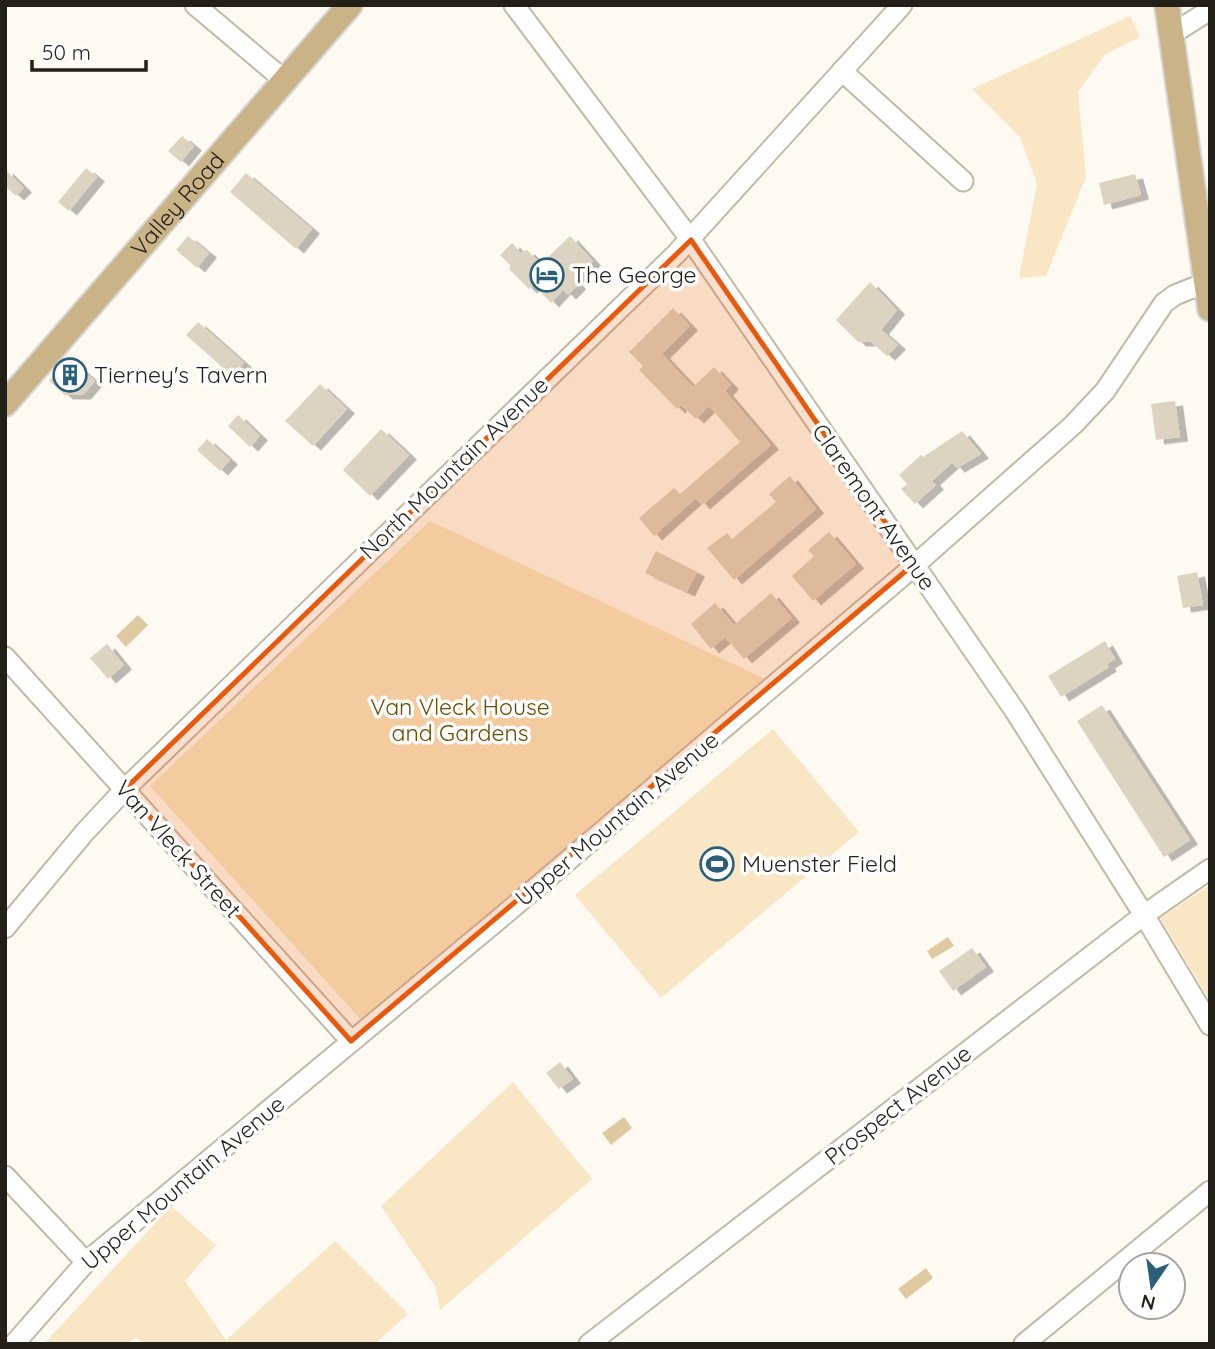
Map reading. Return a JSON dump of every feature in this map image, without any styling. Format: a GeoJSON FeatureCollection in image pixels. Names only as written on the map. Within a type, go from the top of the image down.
{"type":"FeatureCollection","features":[{"type":"Feature","properties":{"kind":"main road","name":"Valley Road"},"geometry":{"type":"LineString","coordinates":[[5,404],[351,5]]}},
{"type":"Feature","properties":{"kind":"main road"},"geometry":{"type":"LineString","coordinates":[[1167,5],[1210,309]]}},
{"type":"Feature","properties":{"kind":"street"},"geometry":{"type":"LineString","coordinates":[[194,5],[284,80]]}},
{"type":"Feature","properties":{"kind":"street","name":"Claremont Avenue"},"geometry":{"type":"LineString","coordinates":[[514,5],[691,240],[1015,711],[1210,1025]]}},
{"type":"Feature","properties":{"kind":"street","name":"North Mountain Avenue"},"geometry":{"type":"LineString","coordinates":[[5,928],[84,833],[125,789],[691,240],[901,5]]}},
{"type":"Feature","properties":{"kind":"street"},"geometry":{"type":"LineString","coordinates":[[1172,34],[1210,10]]}},
{"type":"Feature","properties":{"kind":"street"},"geometry":{"type":"LineString","coordinates":[[842,71],[963,181]]}},
{"type":"Feature","properties":{"kind":"street","name":"Upper Mountain Avenue"},"geometry":{"type":"LineString","coordinates":[[14,1344],[86,1262],[498,920],[914,564],[1091,407],[1105,391],[1164,303],[1175,295],[1205,283]]}},
{"type":"Feature","properties":{"kind":"street","name":"Van Vleck Street"},"geometry":{"type":"LineString","coordinates":[[5,657],[351,1041]]}},
{"type":"Feature","properties":{"kind":"street","name":"Prospect Avenue"},"geometry":{"type":"LineString","coordinates":[[589,1344],[1144,915],[1210,869]]}},
{"type":"Feature","properties":{"kind":"street"},"geometry":{"type":"LineString","coordinates":[[5,1176],[86,1262]]}},
{"type":"Feature","properties":{"kind":"street"},"geometry":{"type":"LineString","coordinates":[[1024,1344],[1210,1191]]}},
{"type":"Feature","properties":{"kind":"highlighted area"},"geometry":{"type":"Polygon","coordinates":[[[691,240],[914,564],[351,1041],[125,789],[691,240]]]}},
{"type":"Feature","properties":{"kind":"green space"},"geometry":{"type":"Polygon","coordinates":[[[1130,16],[1140,37],[1105,54],[1078,92],[1086,177],[1046,276],[1019,278],[1037,184],[1020,137],[972,89],[1130,16]]]}},
{"type":"Feature","properties":{"kind":"green space","name":"Van Vleck House and Gardens"},"geometry":{"type":"Polygon","coordinates":[[[430,521],[765,679],[362,1021],[150,786],[430,521]]]}},
{"type":"Feature","properties":{"kind":"green space","name":"Muenster Field"},"geometry":{"type":"Polygon","coordinates":[[[773,729],[859,832],[661,998],[575,895],[773,729]]]}},
{"type":"Feature","properties":{"kind":"green space"},"geometry":{"type":"Polygon","coordinates":[[[1210,885],[1210,1001],[1160,918],[1210,885]]]}},
{"type":"Feature","properties":{"kind":"green space"},"geometry":{"type":"Polygon","coordinates":[[[513,1082],[592,1179],[440,1310],[435,1286],[381,1206],[513,1082]]]}},
{"type":"Feature","properties":{"kind":"green space"},"geometry":{"type":"Polygon","coordinates":[[[171,1206],[216,1245],[185,1281],[226,1340],[335,1241],[408,1314],[375,1344],[143,1344],[136,1337],[128,1344],[44,1344],[171,1206]]]}},
{"type":"Feature","properties":{"kind":"shaded area"},"geometry":{"type":"Polygon","coordinates":[[[138,615],[148,625],[126,647],[116,636],[138,615]]]}},
{"type":"Feature","properties":{"kind":"shaded area"},"geometry":{"type":"Polygon","coordinates":[[[948,937],[954,946],[932,959],[927,951],[948,937]]]}},
{"type":"Feature","properties":{"kind":"shaded area"},"geometry":{"type":"Polygon","coordinates":[[[624,1117],[632,1128],[611,1145],[602,1133],[624,1117]]]}},
{"type":"Feature","properties":{"kind":"shaded area"},"geometry":{"type":"Polygon","coordinates":[[[926,1268],[933,1278],[906,1299],[898,1289],[926,1268]]]}},
{"type":"Feature","properties":{"kind":"building"},"geometry":{"type":"Polygon","coordinates":[[[182,136],[194,146],[181,162],[168,151],[182,136]]]}},
{"type":"Feature","properties":{"kind":"building"},"geometry":{"type":"Polygon","coordinates":[[[86,168],[97,177],[69,211],[58,202],[86,168]]]}},
{"type":"Feature","properties":{"kind":"building"},"geometry":{"type":"Polygon","coordinates":[[[5,169],[24,188],[16,196],[5,186],[5,169]]]}},
{"type":"Feature","properties":{"kind":"building"},"geometry":{"type":"Polygon","coordinates":[[[246,173],[312,229],[296,249],[230,192],[246,173]]]}},
{"type":"Feature","properties":{"kind":"building"},"geometry":{"type":"Polygon","coordinates":[[[1135,174],[1141,195],[1104,205],[1099,183],[1135,174]]]}},
{"type":"Feature","properties":{"kind":"building"},"geometry":{"type":"Polygon","coordinates":[[[188,236],[209,253],[197,268],[176,250],[188,236]]]}},
{"type":"Feature","properties":{"kind":"building","name":"The George"},"geometry":{"type":"Polygon","coordinates":[[[570,236],[593,261],[574,280],[578,285],[568,295],[563,290],[551,303],[534,285],[529,289],[509,269],[511,266],[500,255],[512,243],[521,253],[527,250],[541,264],[570,236]]]}},
{"type":"Feature","properties":{"kind":"building"},"geometry":{"type":"Polygon","coordinates":[[[870,282],[897,310],[881,330],[898,345],[887,356],[871,342],[858,342],[836,320],[870,282]]]}},
{"type":"Feature","properties":{"kind":"building"},"geometry":{"type":"Polygon","coordinates":[[[673,308],[690,326],[662,354],[693,387],[714,367],[731,385],[725,391],[771,445],[702,505],[696,498],[654,536],[639,518],[674,488],[680,494],[740,442],[709,406],[696,419],[681,405],[677,409],[639,370],[643,366],[629,352],[673,308]]]}},
{"type":"Feature","properties":{"kind":"building"},"geometry":{"type":"Polygon","coordinates":[[[198,322],[244,363],[232,376],[186,335],[198,322]]]}},
{"type":"Feature","properties":{"kind":"building","name":"Tierney's Tavern"},"geometry":{"type":"Polygon","coordinates":[[[68,358],[95,381],[83,395],[65,395],[49,381],[68,358]]]}},
{"type":"Feature","properties":{"kind":"building"},"geometry":{"type":"Polygon","coordinates":[[[320,384],[347,409],[313,446],[285,421],[320,384]]]}},
{"type":"Feature","properties":{"kind":"building"},"geometry":{"type":"Polygon","coordinates":[[[1175,401],[1180,437],[1156,440],[1151,404],[1175,401]]]}},
{"type":"Feature","properties":{"kind":"building"},"geometry":{"type":"Polygon","coordinates":[[[238,415],[260,436],[250,447],[228,426],[238,415]]]}},
{"type":"Feature","properties":{"kind":"building"},"geometry":{"type":"Polygon","coordinates":[[[381,429],[409,455],[370,496],[343,470],[381,429]]]}},
{"type":"Feature","properties":{"kind":"building"},"geometry":{"type":"Polygon","coordinates":[[[962,431],[981,454],[957,468],[952,463],[932,481],[936,485],[915,504],[901,489],[907,484],[899,475],[921,455],[923,457],[962,431]]]}},
{"type":"Feature","properties":{"kind":"building"},"geometry":{"type":"Polygon","coordinates":[[[207,439],[230,460],[220,471],[197,450],[207,439]]]}},
{"type":"Feature","properties":{"kind":"building"},"geometry":{"type":"Polygon","coordinates":[[[790,476],[816,509],[734,580],[707,548],[727,533],[732,539],[776,502],[769,494],[790,476]]]}},
{"type":"Feature","properties":{"kind":"building"},"geometry":{"type":"Polygon","coordinates":[[[829,532],[856,564],[813,601],[792,576],[814,556],[808,550],[829,532]]]}},
{"type":"Feature","properties":{"kind":"building"},"geometry":{"type":"Polygon","coordinates":[[[656,551],[697,572],[687,592],[645,573],[656,551]]]}},
{"type":"Feature","properties":{"kind":"building"},"geometry":{"type":"Polygon","coordinates":[[[1197,572],[1203,605],[1183,608],[1177,576],[1197,572]]]}},
{"type":"Feature","properties":{"kind":"building"},"geometry":{"type":"Polygon","coordinates":[[[771,593],[792,618],[744,659],[725,637],[711,649],[691,624],[715,603],[734,625],[771,593]]]}},
{"type":"Feature","properties":{"kind":"building"},"geometry":{"type":"Polygon","coordinates":[[[1105,641],[1115,659],[1107,664],[1109,667],[1061,697],[1048,676],[1105,641]]]}},
{"type":"Feature","properties":{"kind":"building"},"geometry":{"type":"Polygon","coordinates":[[[107,644],[124,665],[108,679],[90,658],[107,644]]]}},
{"type":"Feature","properties":{"kind":"building"},"geometry":{"type":"Polygon","coordinates":[[[1102,705],[1190,840],[1164,857],[1077,721],[1102,705]]]}},
{"type":"Feature","properties":{"kind":"building"},"geometry":{"type":"Polygon","coordinates":[[[972,948],[986,967],[953,991],[939,971],[972,948]]]}},
{"type":"Feature","properties":{"kind":"building"},"geometry":{"type":"Polygon","coordinates":[[[560,1062],[573,1079],[559,1089],[546,1073],[560,1062]]]}},
{"type":"Feature","properties":{"kind":"place","name":"The George"},"geometry":{"type":"Point","coordinates":[547,275]}},
{"type":"Feature","properties":{"kind":"place","name":"Tierney's Tavern"},"geometry":{"type":"Point","coordinates":[70,375]}},
{"type":"Feature","properties":{"kind":"place","name":"Muenster Field"},"geometry":{"type":"Point","coordinates":[717,864]}}]}
